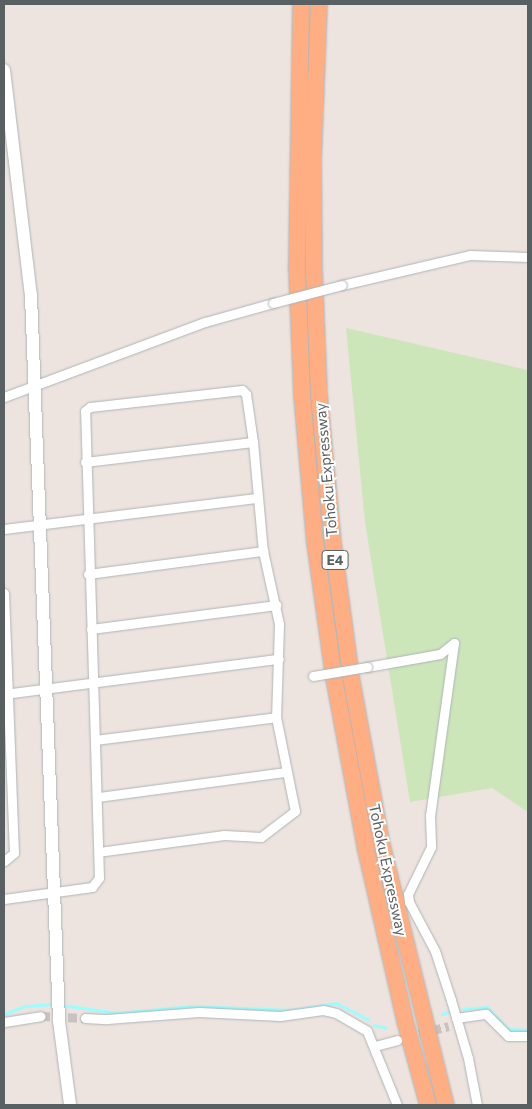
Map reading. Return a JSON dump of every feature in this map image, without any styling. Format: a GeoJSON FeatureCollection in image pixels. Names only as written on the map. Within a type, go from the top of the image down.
{"type":"FeatureCollection","features":[{"type":"Feature","properties":{"kind":"highway","name":"Tohoku Expressway"},"geometry":{"type":"LineString","coordinates":[[301,4],[296,271],[303,405],[315,543],[334,678],[362,836],[405,1021],[428,1105]]}},
{"type":"Feature","properties":{"kind":"highway","name":"Tohoku Expressway"},"geometry":{"type":"LineString","coordinates":[[319,4],[313,159],[314,270],[319,395],[333,543],[351,677],[380,832],[422,1017],[446,1105]]}},
{"type":"Feature","properties":{"kind":"street"},"geometry":{"type":"LineString","coordinates":[[4,70],[31,295],[37,384],[59,1020],[70,1105]]}},
{"type":"Feature","properties":{"kind":"street"},"geometry":{"type":"LineString","coordinates":[[4,397],[205,322],[273,303],[470,255],[528,257]]}},
{"type":"Feature","properties":{"kind":"street"},"geometry":{"type":"LineString","coordinates":[[4,899],[92,887],[99,878],[98,797],[94,740],[83,419],[90,407],[236,389],[246,394],[253,442],[263,551],[276,605],[279,660],[276,718],[285,772],[295,811],[263,836],[224,835],[99,852]]}},
{"type":"Feature","properties":{"kind":"street"},"geometry":{"type":"LineString","coordinates":[[85,462],[253,442]]}},
{"type":"Feature","properties":{"kind":"street"},"geometry":{"type":"LineString","coordinates":[[4,529],[258,498]]}},
{"type":"Feature","properties":{"kind":"street"},"geometry":{"type":"LineString","coordinates":[[88,574],[263,551]]}},
{"type":"Feature","properties":{"kind":"street"},"geometry":{"type":"LineString","coordinates":[[4,593],[8,805],[14,853],[4,861]]}},
{"type":"Feature","properties":{"kind":"street"},"geometry":{"type":"LineString","coordinates":[[91,629],[276,605]]}},
{"type":"Feature","properties":{"kind":"street"},"geometry":{"type":"LineString","coordinates":[[313,676],[440,654],[454,644],[430,815],[432,846],[408,894],[409,902],[435,952],[454,1023],[468,1058],[477,1105]]}},
{"type":"Feature","properties":{"kind":"street"},"geometry":{"type":"LineString","coordinates":[[6,694],[279,660]]}},
{"type":"Feature","properties":{"kind":"street"},"geometry":{"type":"LineString","coordinates":[[94,740],[276,718]]}},
{"type":"Feature","properties":{"kind":"street"},"geometry":{"type":"LineString","coordinates":[[98,797],[285,772]]}},
{"type":"Feature","properties":{"kind":"street"},"geometry":{"type":"LineString","coordinates":[[84,1018],[107,1019],[199,1012],[280,1016],[323,1010],[359,1024],[375,1046],[397,1105]]}},
{"type":"Feature","properties":{"kind":"street"},"geometry":{"type":"LineString","coordinates":[[454,1023],[486,1014],[508,1036],[528,1036]]}},
{"type":"Feature","properties":{"kind":"street"},"geometry":{"type":"LineString","coordinates":[[4,1022],[41,1016]]}},
{"type":"Feature","properties":{"kind":"street"},"geometry":{"type":"LineString","coordinates":[[375,1046],[397,1040]]}},
{"type":"Feature","properties":{"kind":"green space"},"geometry":{"type":"Polygon","coordinates":[[[346,328],[528,370],[528,812],[492,788],[410,802],[365,522],[346,328]]]}},
{"type":"Feature","properties":{"kind":"waterway"},"geometry":{"type":"LineString","coordinates":[[62,1005],[117,1013],[192,1006],[291,1010],[336,1003],[368,1019]]}},
{"type":"Feature","properties":{"kind":"waterway"},"geometry":{"type":"LineString","coordinates":[[4,1014],[25,1006],[56,1004]]}},
{"type":"Feature","properties":{"kind":"waterway"},"geometry":{"type":"LineString","coordinates":[[463,1009],[487,1007],[508,1029],[528,1030]]}},
{"type":"Feature","properties":{"kind":"waterway"},"geometry":{"type":"LineString","coordinates":[[442,1014],[450,1011]]}},
{"type":"Feature","properties":{"kind":"waterway"},"geometry":{"type":"LineString","coordinates":[[374,1025],[386,1028]]}},
{"type":"Feature","properties":{"kind":"tunnel"},"geometry":{"type":"LineString","coordinates":[[41,1016],[85,1018]]}},
{"type":"Feature","properties":{"kind":"tunnel"},"geometry":{"type":"LineString","coordinates":[[406,1037],[449,1026]]}}]}
